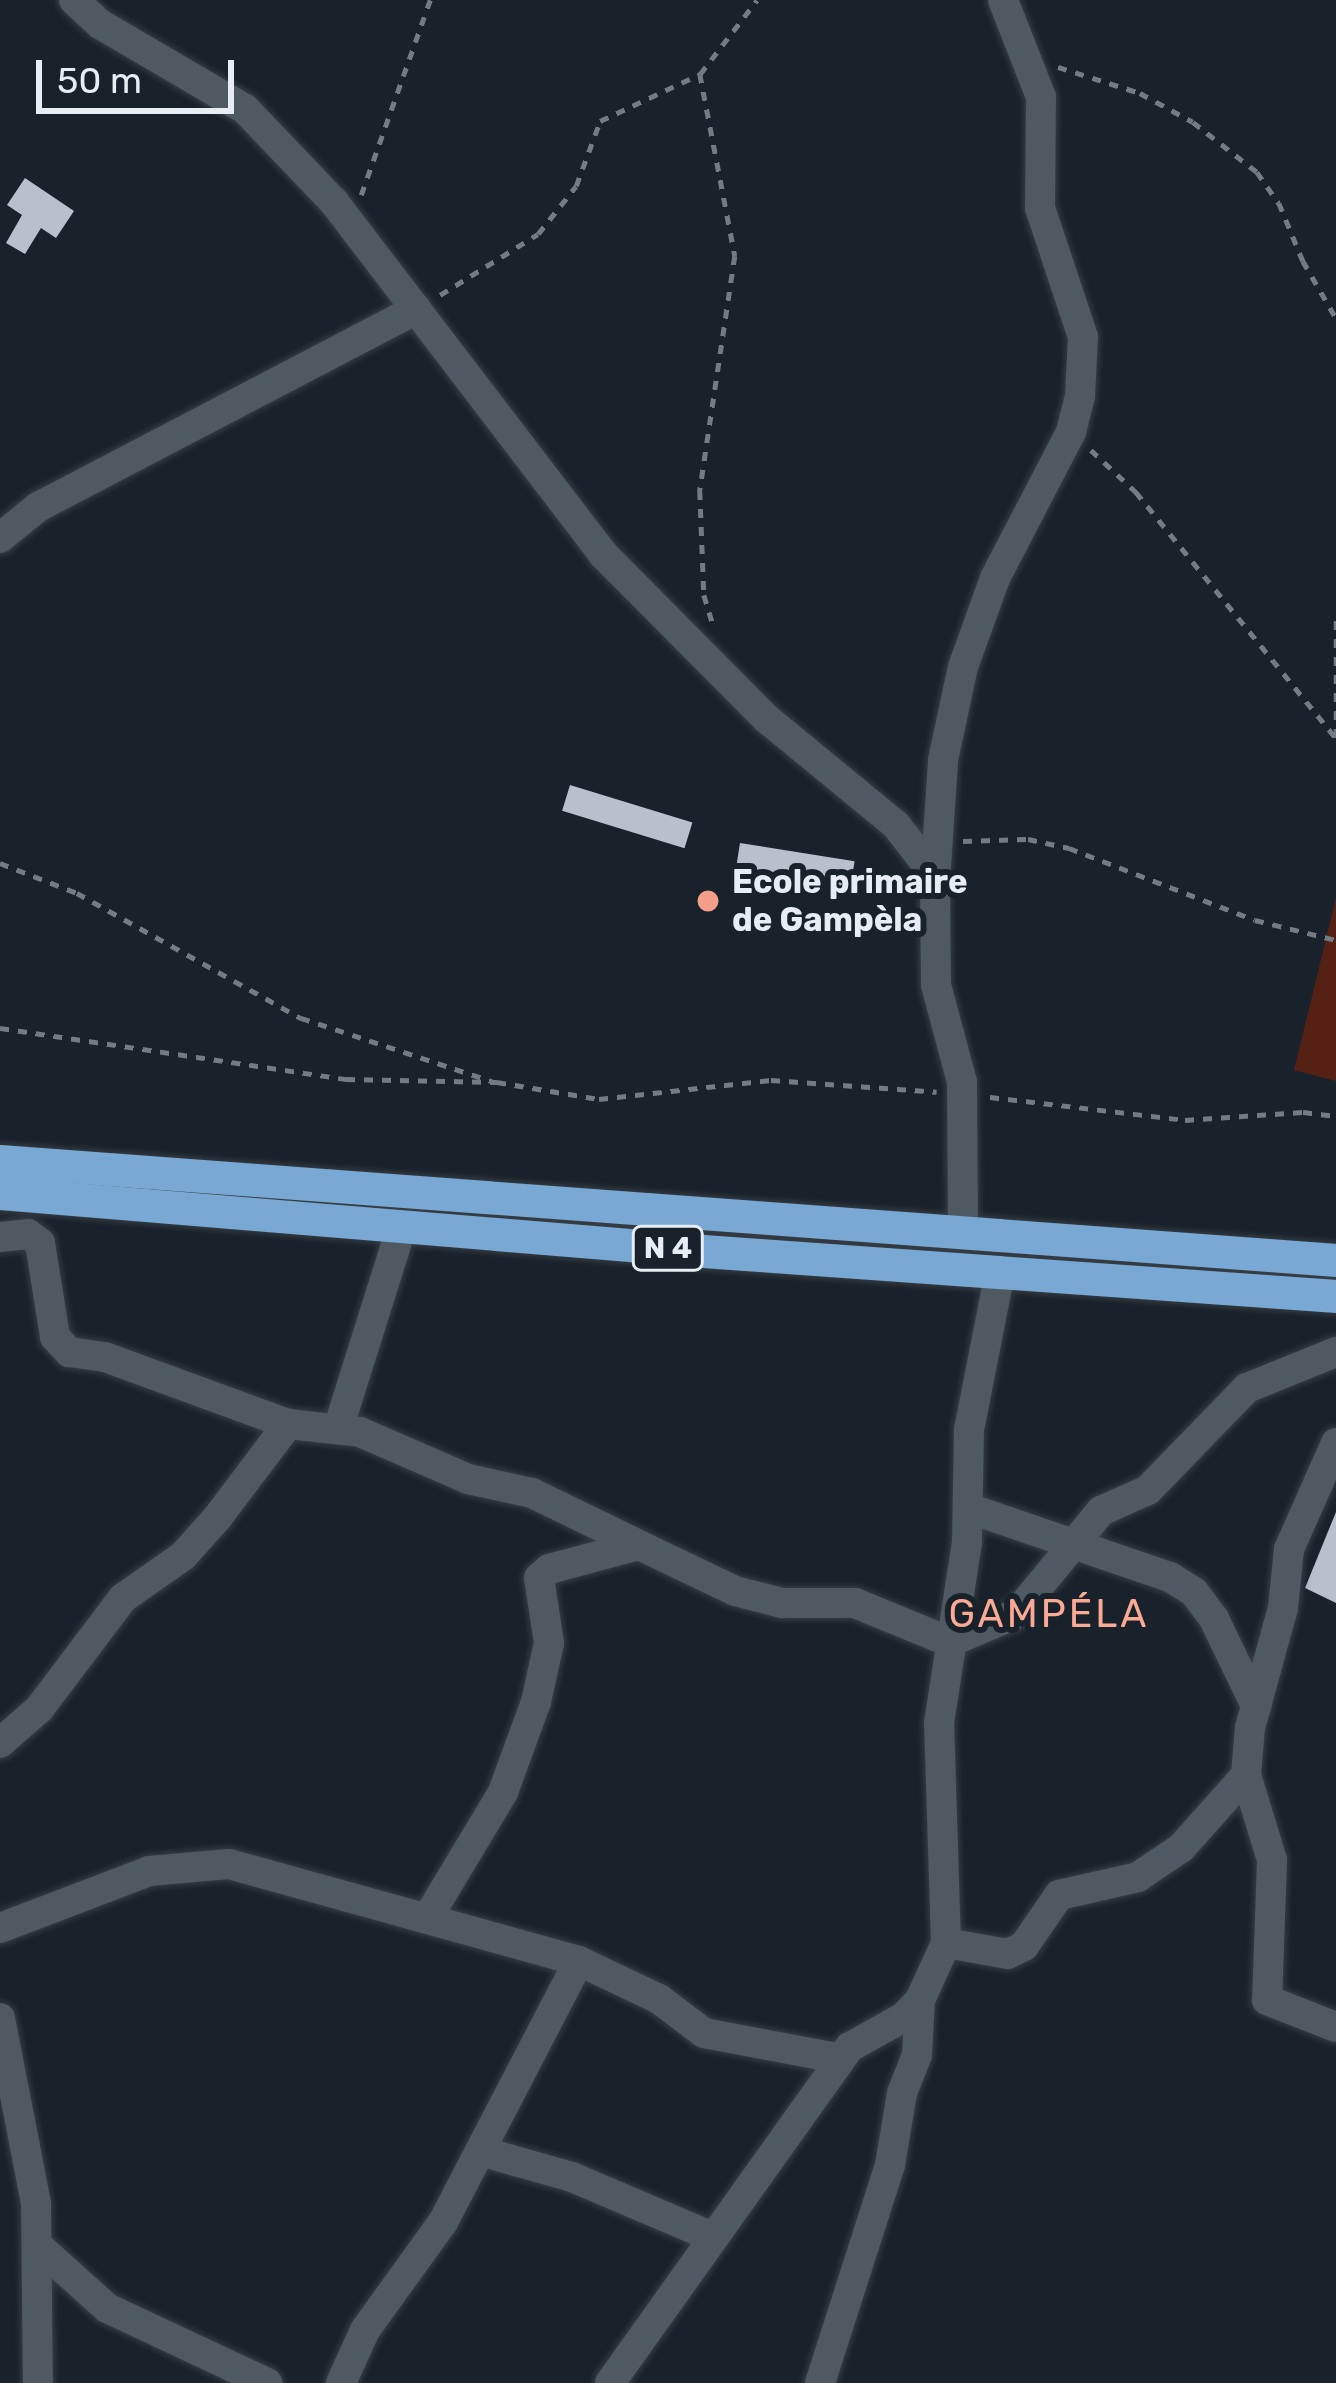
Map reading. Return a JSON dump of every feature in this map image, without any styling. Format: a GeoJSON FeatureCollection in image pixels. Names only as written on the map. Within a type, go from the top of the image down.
{"type":"FeatureCollection","features":[{"type":"Feature","properties":{"kind":"highway","name":"N 4"},"geometry":{"type":"LineString","coordinates":[[0,1161],[1336,1260]]}},
{"type":"Feature","properties":{"kind":"highway","name":"N 4"},"geometry":{"type":"LineString","coordinates":[[0,1193],[1336,1296]]}},
{"type":"Feature","properties":{"kind":"street"},"geometry":{"type":"LineString","coordinates":[[74,0],[100,24],[245,109],[350,223],[568,515],[730,682],[896,825],[928,866],[935,888]]}},
{"type":"Feature","properties":{"kind":"street"},"geometry":{"type":"LineString","coordinates":[[963,1233],[962,1095],[936,985],[935,888],[943,760],[963,667],[995,578],[1071,432],[1080,396],[1083,337],[1040,208],[1041,97],[1030,58],[1003,0]]}},
{"type":"Feature","properties":{"kind":"street"},"geometry":{"type":"LineString","coordinates":[[0,538],[38,507],[416,309]]}},
{"type":"Feature","properties":{"kind":"street"},"geometry":{"type":"LineString","coordinates":[[338,1429],[402,1226]]}},
{"type":"Feature","properties":{"kind":"street"},"geometry":{"type":"LineString","coordinates":[[0,1237],[28,1234],[40,1243],[55,1337],[69,1352],[105,1357],[288,1424],[360,1432],[468,1479],[532,1493],[735,1591],[782,1603],[855,1603],[950,1642],[1016,1614],[1101,1510],[1148,1490],[1247,1388],[1336,1352]]}},
{"type":"Feature","properties":{"kind":"street"},"geometry":{"type":"LineString","coordinates":[[610,2383],[850,2047],[904,2017],[920,2000],[946,1943],[939,1723],[968,1508],[969,1430],[1000,1272]]}},
{"type":"Feature","properties":{"kind":"street"},"geometry":{"type":"LineString","coordinates":[[0,1743],[39,1709],[123,1598],[183,1556],[218,1518],[288,1424]]}},
{"type":"Feature","properties":{"kind":"street"},"geometry":{"type":"LineString","coordinates":[[1336,1443],[1289,1549],[1283,1608],[1256,1706],[1246,1774],[1272,1860],[1267,2000],[1336,2026]]}},
{"type":"Feature","properties":{"kind":"street"},"geometry":{"type":"LineString","coordinates":[[968,1508],[1170,1577],[1194,1592],[1214,1618],[1256,1706]]}},
{"type":"Feature","properties":{"kind":"street"},"geometry":{"type":"LineString","coordinates":[[428,1917],[503,1792],[536,1702],[549,1643],[539,1578],[549,1569],[639,1545]]}},
{"type":"Feature","properties":{"kind":"street"},"geometry":{"type":"LineString","coordinates":[[946,1943],[1009,1954],[1024,1946],[1059,1895],[1138,1877],[1181,1848],[1246,1774]]}},
{"type":"Feature","properties":{"kind":"street"},"geometry":{"type":"LineString","coordinates":[[0,1928],[149,1871],[183,1864],[229,1864],[579,1961],[659,1999],[704,2033],[841,2060]]}},
{"type":"Feature","properties":{"kind":"street"},"geometry":{"type":"LineString","coordinates":[[341,2383],[365,2330],[443,2222],[579,1961]]}},
{"type":"Feature","properties":{"kind":"street"},"geometry":{"type":"LineString","coordinates":[[820,2383],[890,2164],[902,2093],[917,2055],[920,2000]]}},
{"type":"Feature","properties":{"kind":"street"},"geometry":{"type":"LineString","coordinates":[[0,2018],[22,2117],[37,2245],[38,2383]]}},
{"type":"Feature","properties":{"kind":"street"},"geometry":{"type":"LineString","coordinates":[[480,2151],[572,2176],[713,2237]]}},
{"type":"Feature","properties":{"kind":"street"},"geometry":{"type":"LineString","coordinates":[[37,2245],[107,2308],[267,2383]]}},
{"type":"Feature","properties":{"kind":"path"},"geometry":{"type":"LineString","coordinates":[[350,223],[430,0]]}},
{"type":"Feature","properties":{"kind":"path"},"geometry":{"type":"LineString","coordinates":[[416,309],[538,234],[576,186],[600,121],[700,74],[757,0]]}},
{"type":"Feature","properties":{"kind":"path"},"geometry":{"type":"LineString","coordinates":[[1030,58],[1140,93],[1192,122],[1257,172],[1279,202],[1303,261],[1336,318]]}},
{"type":"Feature","properties":{"kind":"path"},"geometry":{"type":"LineString","coordinates":[[700,74],[735,256],[700,491],[704,596],[730,682]]}},
{"type":"Feature","properties":{"kind":"path"},"geometry":{"type":"LineString","coordinates":[[1071,432],[1136,492],[1336,738]]}},
{"type":"Feature","properties":{"kind":"path"},"geometry":{"type":"LineString","coordinates":[[1336,618],[1336,738]]}},
{"type":"Feature","properties":{"kind":"path"},"geometry":{"type":"LineString","coordinates":[[938,841],[1028,839],[1069,848],[1255,920],[1336,940]]}},
{"type":"Feature","properties":{"kind":"path"},"geometry":{"type":"LineString","coordinates":[[0,863],[77,893],[301,1018],[497,1082]]}},
{"type":"Feature","properties":{"kind":"path"},"geometry":{"type":"LineString","coordinates":[[0,1028],[346,1079],[497,1082],[599,1099],[771,1080],[842,1081],[1072,1103],[1186,1120],[1303,1112],[1336,1116]]}},
{"type":"Feature","properties":{"kind":"shaded area"},"geometry":{"type":"Polygon","coordinates":[[[1336,898],[1336,1081],[1294,1070],[1336,898]]]}},
{"type":"Feature","properties":{"kind":"building"},"geometry":{"type":"Polygon","coordinates":[[[25,178],[74,211],[56,238],[41,228],[25,254],[6,243],[22,215],[7,205],[25,178]]]}},
{"type":"Feature","properties":{"kind":"building"},"geometry":{"type":"Polygon","coordinates":[[[570,785],[692,822],[685,848],[562,811],[570,785]]]}},
{"type":"Feature","properties":{"kind":"building"},"geometry":{"type":"Polygon","coordinates":[[[740,843],[855,861],[850,892],[735,874],[740,843]]]}},
{"type":"Feature","properties":{"kind":"building"},"geometry":{"type":"Polygon","coordinates":[[[1336,1512],[1336,1603],[1305,1588],[1336,1512]]]}},
{"type":"Feature","properties":{"kind":"place","name":"Ecole primaire de Gampèla"},"geometry":{"type":"Point","coordinates":[708,901]}},
{"type":"Feature","properties":{"kind":"district","name":"GAMPÉLA"},"geometry":{"type":"Point","coordinates":[1049,1614]}}]}
